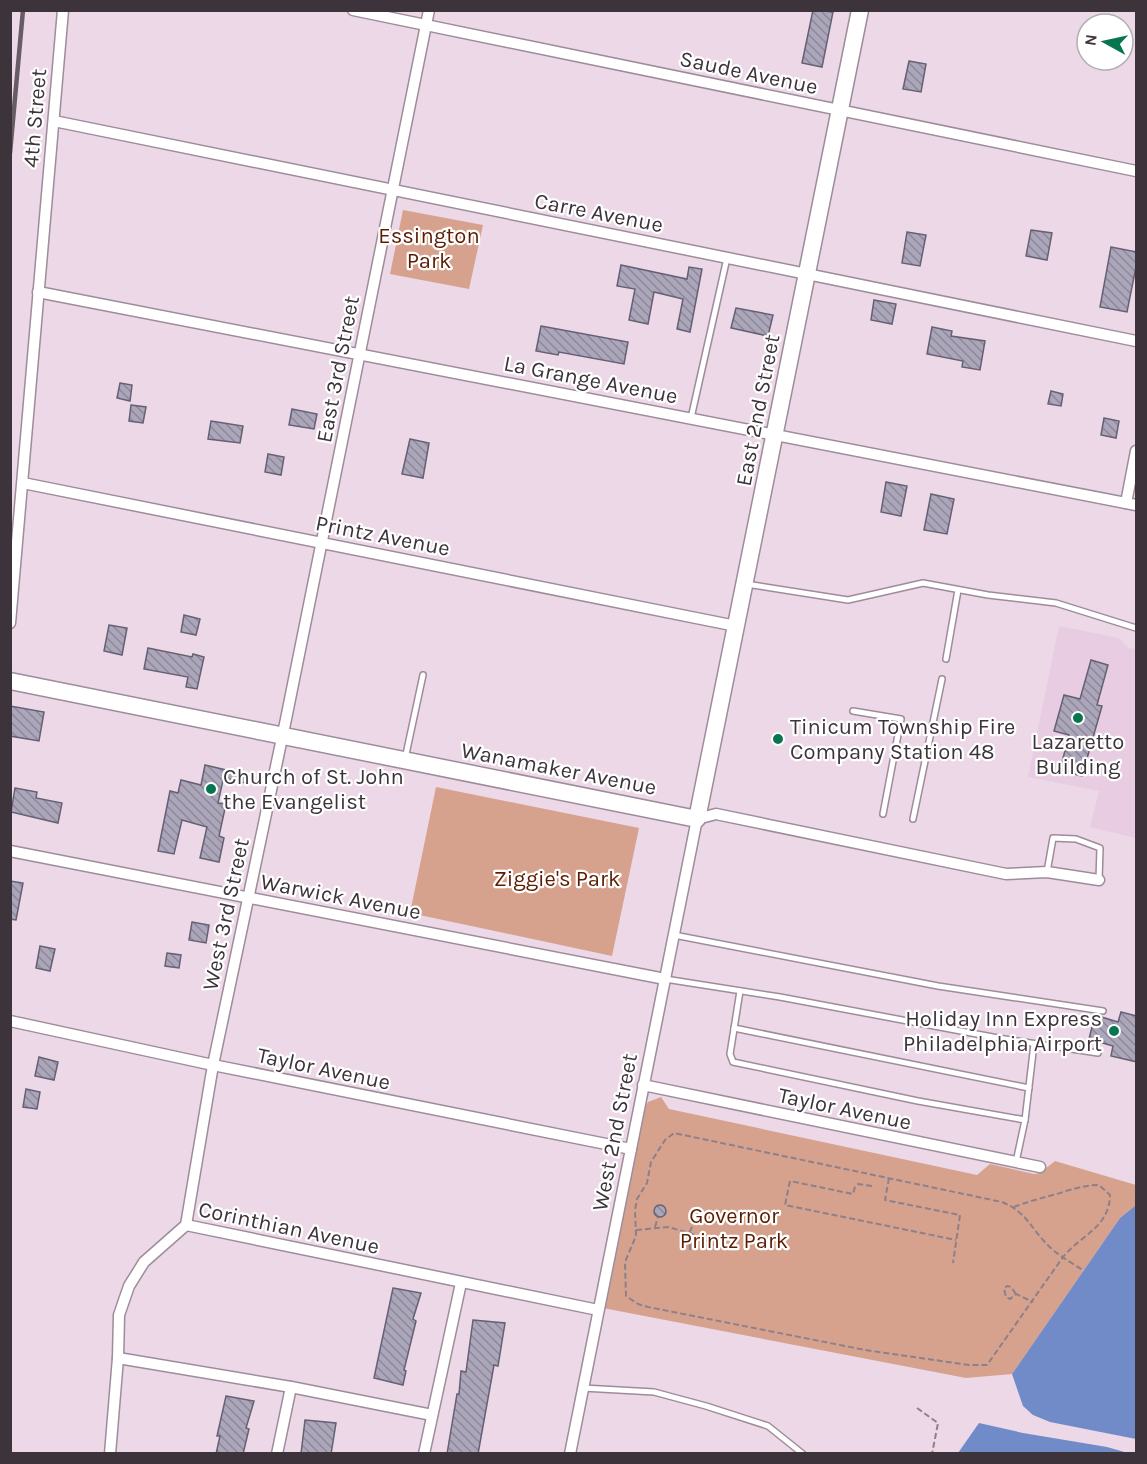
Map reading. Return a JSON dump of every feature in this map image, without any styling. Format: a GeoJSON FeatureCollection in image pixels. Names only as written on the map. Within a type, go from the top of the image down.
{"type":"FeatureCollection","features":[{"type":"Feature","properties":{"kind":"street","name":"4th Street"},"geometry":{"type":"LineString","coordinates":[[10,623],[63,10]]}},
{"type":"Feature","properties":{"kind":"street","name":"East 3rd Street"},"geometry":{"type":"LineString","coordinates":[[283,736],[429,10]]}},
{"type":"Feature","properties":{"kind":"street","name":"East 2nd Street"},"geometry":{"type":"LineString","coordinates":[[697,819],[860,10]]}},
{"type":"Feature","properties":{"kind":"street","name":"Saude Avenue"},"geometry":{"type":"LineString","coordinates":[[357,11],[1137,171]]}},
{"type":"Feature","properties":{"kind":"street","name":"Carre Avenue"},"geometry":{"type":"LineString","coordinates":[[54,121],[1137,341]]}},
{"type":"Feature","properties":{"kind":"street","name":"La Grange Avenue"},"geometry":{"type":"LineString","coordinates":[[38,292],[1131,504]]}},
{"type":"Feature","properties":{"kind":"street"},"geometry":{"type":"LineString","coordinates":[[1131,504],[1137,451]]}},
{"type":"Feature","properties":{"kind":"street","name":"Printz Avenue"},"geometry":{"type":"LineString","coordinates":[[23,483],[736,626]]}},
{"type":"Feature","properties":{"kind":"street","name":"Wanamaker Avenue"},"geometry":{"type":"LineString","coordinates":[[10,681],[697,819],[716,814],[1006,874],[1047,872],[1099,880]]}},
{"type":"Feature","properties":{"kind":"street","name":"West 3rd Street"},"geometry":{"type":"LineString","coordinates":[[186,1225],[213,1065],[283,736]]}},
{"type":"Feature","properties":{"kind":"street","name":"West 2nd Street"},"geometry":{"type":"LineString","coordinates":[[570,1454],[697,819]]}},
{"type":"Feature","properties":{"kind":"street","name":"Warwick Avenue"},"geometry":{"type":"LineString","coordinates":[[10,851],[665,979]]}},
{"type":"Feature","properties":{"kind":"street","name":"Taylor Avenue"},"geometry":{"type":"LineString","coordinates":[[10,1021],[213,1065],[631,1149]]}},
{"type":"Feature","properties":{"kind":"street","name":"Taylor Avenue"},"geometry":{"type":"LineString","coordinates":[[643,1085],[1040,1167]]}},
{"type":"Feature","properties":{"kind":"street","name":"Corinthian Avenue"},"geometry":{"type":"LineString","coordinates":[[110,1454],[119,1315],[129,1286],[144,1262],[186,1225],[598,1310]]}},
{"type":"Feature","properties":{"kind":"street"},"geometry":{"type":"LineString","coordinates":[[424,1454],[461,1283]]}},
{"type":"Feature","properties":{"kind":"street"},"geometry":{"type":"LineString","coordinates":[[118,1358],[291,1387],[432,1415]]}},
{"type":"Feature","properties":{"kind":"street"},"geometry":{"type":"LineString","coordinates":[[277,1454],[291,1387]]}},
{"type":"Feature","properties":{"kind":"lane"},"geometry":{"type":"LineString","coordinates":[[691,418],[727,258]]}},
{"type":"Feature","properties":{"kind":"lane"},"geometry":{"type":"LineString","coordinates":[[744,584],[848,600],[923,583],[1056,603],[1137,628]]}},
{"type":"Feature","properties":{"kind":"lane"},"geometry":{"type":"LineString","coordinates":[[946,659],[958,590]]}},
{"type":"Feature","properties":{"kind":"lane"},"geometry":{"type":"LineString","coordinates":[[405,760],[423,675]]}},
{"type":"Feature","properties":{"kind":"lane"},"geometry":{"type":"LineString","coordinates":[[913,819],[942,679]]}},
{"type":"Feature","properties":{"kind":"lane"},"geometry":{"type":"LineString","coordinates":[[853,711],[901,719],[883,814]]}},
{"type":"Feature","properties":{"kind":"lane"},"geometry":{"type":"LineString","coordinates":[[1047,872],[1053,838],[1076,839],[1100,848],[1099,880]]}},
{"type":"Feature","properties":{"kind":"lane"},"geometry":{"type":"LineString","coordinates":[[674,935],[938,986],[1103,1011]]}},
{"type":"Feature","properties":{"kind":"lane"},"geometry":{"type":"LineString","coordinates":[[665,979],[1034,1044],[1098,1053]]}},
{"type":"Feature","properties":{"kind":"lane"},"geometry":{"type":"LineString","coordinates":[[740,991],[730,1054],[733,1062],[918,1101],[1025,1120]]}},
{"type":"Feature","properties":{"kind":"lane"},"geometry":{"type":"LineString","coordinates":[[734,1028],[1029,1088]]}},
{"type":"Feature","properties":{"kind":"lane"},"geometry":{"type":"LineString","coordinates":[[1016,1162],[1025,1120],[1034,1044]]}},
{"type":"Feature","properties":{"kind":"lane"},"geometry":{"type":"LineString","coordinates":[[583,1388],[654,1392],[706,1406],[768,1426],[803,1454]]}},
{"type":"Feature","properties":{"kind":"path"},"geometry":{"type":"LineString","coordinates":[[1014,1207],[1040,1197],[1085,1185],[1099,1185],[1110,1195],[1105,1218],[1099,1226],[1074,1244],[1063,1257],[987,1365],[969,1365],[865,1350],[638,1304],[626,1296],[625,1262],[636,1236],[637,1198],[647,1183],[651,1162],[664,1140],[674,1133],[1002,1202],[1025,1215],[1052,1249],[1063,1257],[1083,1270]]}},
{"type":"Feature","properties":{"kind":"path"},"geometry":{"type":"LineString","coordinates":[[889,1178],[885,1200],[960,1215],[953,1263]]}},
{"type":"Feature","properties":{"kind":"path"},"geometry":{"type":"LineString","coordinates":[[872,1186],[858,1184],[853,1194],[790,1181],[785,1205],[956,1240]]}},
{"type":"Feature","properties":{"kind":"path"},"geometry":{"type":"LineString","coordinates":[[655,1227],[658,1217]]}},
{"type":"Feature","properties":{"kind":"path"},"geometry":{"type":"LineString","coordinates":[[690,1250],[691,1243],[688,1233],[696,1219]]}},
{"type":"Feature","properties":{"kind":"path"},"geometry":{"type":"LineString","coordinates":[[636,1230],[668,1227],[717,1246]]}},
{"type":"Feature","properties":{"kind":"path"},"geometry":{"type":"LineString","coordinates":[[1016,1294],[1010,1299],[1006,1297],[1004,1289],[1007,1286],[1011,1287],[1016,1294],[1033,1302]]}},
{"type":"Feature","properties":{"kind":"path"},"geometry":{"type":"LineString","coordinates":[[917,1408],[938,1423],[932,1454]]}},
{"type":"Feature","properties":{"kind":"shaded area"},"geometry":{"type":"Polygon","coordinates":[[[1059,626],[1119,638],[1128,648],[1136,649],[1136,838],[1090,827],[1099,791],[1028,777],[1059,626]]]}},
{"type":"Feature","properties":{"kind":"green space","name":"Essington Park"},"geometry":{"type":"Polygon","coordinates":[[[403,210],[483,225],[469,289],[390,274],[403,210]]]}},
{"type":"Feature","properties":{"kind":"green space","name":"Ziggie's Park"},"geometry":{"type":"Polygon","coordinates":[[[436,787],[639,828],[612,956],[410,913],[436,787]]]}},
{"type":"Feature","properties":{"kind":"green space","name":"Governor Printz Park"},"geometry":{"type":"Polygon","coordinates":[[[661,1097],[669,1109],[977,1175],[990,1164],[1034,1174],[1040,1173],[1055,1161],[1136,1185],[1136,1205],[1120,1218],[1012,1374],[966,1378],[603,1308],[644,1108],[648,1102],[661,1097]]]}},
{"type":"Feature","properties":{"kind":"water"},"geometry":{"type":"Polygon","coordinates":[[[1136,1205],[1136,1439],[1050,1422],[1033,1415],[1023,1406],[1012,1374],[1120,1218],[1136,1205]]]}},
{"type":"Feature","properties":{"kind":"water"},"geometry":{"type":"Polygon","coordinates":[[[979,1423],[1107,1447],[1128,1453],[958,1453],[979,1423]]]}},
{"type":"Feature","properties":{"kind":"building"},"geometry":{"type":"Polygon","coordinates":[[[813,10],[833,12],[822,67],[802,63],[813,10]]]}},
{"type":"Feature","properties":{"kind":"building"},"geometry":{"type":"Polygon","coordinates":[[[909,61],[926,64],[921,92],[903,89],[909,61]]]}},
{"type":"Feature","properties":{"kind":"building"},"geometry":{"type":"Polygon","coordinates":[[[1031,230],[1052,233],[1047,260],[1026,256],[1031,230]]]}},
{"type":"Feature","properties":{"kind":"building"},"geometry":{"type":"Polygon","coordinates":[[[907,232],[926,235],[920,266],[902,263],[907,232]]]}},
{"type":"Feature","properties":{"kind":"building"},"geometry":{"type":"Polygon","coordinates":[[[1111,247],[1137,252],[1127,312],[1100,307],[1111,247]]]}},
{"type":"Feature","properties":{"kind":"building"},"geometry":{"type":"Polygon","coordinates":[[[621,265],[687,279],[689,267],[702,269],[690,332],[677,329],[683,299],[654,292],[648,324],[629,320],[635,289],[617,286],[621,265]]]}},
{"type":"Feature","properties":{"kind":"building"},"geometry":{"type":"Polygon","coordinates":[[[874,300],[896,304],[892,324],[871,320],[874,300]]]}},
{"type":"Feature","properties":{"kind":"building"},"geometry":{"type":"Polygon","coordinates":[[[736,308],[773,315],[768,336],[731,328],[736,308]]]}},
{"type":"Feature","properties":{"kind":"building"},"geometry":{"type":"Polygon","coordinates":[[[541,326],[628,342],[624,364],[559,352],[558,355],[536,351],[541,326]]]}},
{"type":"Feature","properties":{"kind":"building"},"geometry":{"type":"Polygon","coordinates":[[[932,327],[952,331],[951,336],[985,341],[980,370],[962,367],[963,361],[927,354],[932,327]]]}},
{"type":"Feature","properties":{"kind":"building"},"geometry":{"type":"Polygon","coordinates":[[[120,383],[132,385],[130,401],[117,398],[120,383]]]}},
{"type":"Feature","properties":{"kind":"building"},"geometry":{"type":"Polygon","coordinates":[[[1051,391],[1063,394],[1061,406],[1048,404],[1051,391]]]}},
{"type":"Feature","properties":{"kind":"building"},"geometry":{"type":"Polygon","coordinates":[[[131,405],[146,407],[143,423],[129,421],[131,405]]]}},
{"type":"Feature","properties":{"kind":"building"},"geometry":{"type":"Polygon","coordinates":[[[292,409],[317,414],[314,429],[289,425],[292,409]]]}},
{"type":"Feature","properties":{"kind":"building"},"geometry":{"type":"Polygon","coordinates":[[[1104,418],[1119,421],[1116,438],[1101,435],[1104,418]]]}},
{"type":"Feature","properties":{"kind":"building"},"geometry":{"type":"Polygon","coordinates":[[[211,421],[243,426],[240,443],[208,439],[211,421]]]}},
{"type":"Feature","properties":{"kind":"building"},"geometry":{"type":"Polygon","coordinates":[[[410,439],[429,443],[423,478],[402,474],[410,439]]]}},
{"type":"Feature","properties":{"kind":"building"},"geometry":{"type":"Polygon","coordinates":[[[268,454],[284,457],[281,475],[265,472],[268,454]]]}},
{"type":"Feature","properties":{"kind":"building"},"geometry":{"type":"Polygon","coordinates":[[[886,482],[907,486],[901,516],[881,512],[886,482]]]}},
{"type":"Feature","properties":{"kind":"building"},"geometry":{"type":"Polygon","coordinates":[[[931,494],[954,499],[947,534],[924,530],[931,494]]]}},
{"type":"Feature","properties":{"kind":"building"},"geometry":{"type":"Polygon","coordinates":[[[184,615],[200,619],[196,635],[181,632],[184,615]]]}},
{"type":"Feature","properties":{"kind":"building"},"geometry":{"type":"Polygon","coordinates":[[[109,625],[127,628],[122,655],[104,651],[109,625]]]}},
{"type":"Feature","properties":{"kind":"building"},"geometry":{"type":"Polygon","coordinates":[[[148,648],[192,657],[193,654],[204,657],[197,689],[186,687],[188,677],[144,669],[148,648]]]}},
{"type":"Feature","properties":{"kind":"building","name":"Lazaretto Building"},"geometry":{"type":"Polygon","coordinates":[[[1091,660],[1108,665],[1097,705],[1102,706],[1082,776],[1060,770],[1069,735],[1054,731],[1064,695],[1080,699],[1091,660]]]}},
{"type":"Feature","properties":{"kind":"building"},"geometry":{"type":"Polygon","coordinates":[[[10,706],[44,712],[39,741],[10,736],[10,706]]]}},
{"type":"Feature","properties":{"kind":"building"},"geometry":{"type":"Polygon","coordinates":[[[205,765],[248,775],[246,783],[223,780],[218,803],[226,804],[219,836],[224,838],[219,862],[200,858],[207,827],[182,820],[174,854],[158,851],[170,791],[178,793],[181,780],[201,785],[205,765]]]}},
{"type":"Feature","properties":{"kind":"building"},"geometry":{"type":"Polygon","coordinates":[[[15,788],[37,792],[36,798],[62,803],[58,823],[11,812],[15,788]]]}},
{"type":"Feature","properties":{"kind":"building"},"geometry":{"type":"Polygon","coordinates":[[[10,881],[23,883],[16,920],[10,919],[10,881]]]}},
{"type":"Feature","properties":{"kind":"building"},"geometry":{"type":"Polygon","coordinates":[[[192,922],[209,925],[206,943],[189,940],[192,922]]]}},
{"type":"Feature","properties":{"kind":"building"},"geometry":{"type":"Polygon","coordinates":[[[40,946],[55,949],[50,971],[36,968],[40,946]]]}},
{"type":"Feature","properties":{"kind":"building"},"geometry":{"type":"Polygon","coordinates":[[[167,953],[181,955],[179,968],[165,966],[167,953]]]}},
{"type":"Feature","properties":{"kind":"building","name":"Holiday Inn Express Philadelphia Airport"},"geometry":{"type":"Polygon","coordinates":[[[1121,1012],[1137,1016],[1137,1062],[1111,1056],[1113,1046],[1089,1039],[1095,1015],[1118,1022],[1121,1012]]]}},
{"type":"Feature","properties":{"kind":"building"},"geometry":{"type":"Polygon","coordinates":[[[39,1057],[58,1062],[54,1080],[35,1076],[39,1057]]]}},
{"type":"Feature","properties":{"kind":"building"},"geometry":{"type":"Polygon","coordinates":[[[26,1089],[40,1092],[37,1109],[23,1107],[26,1089]]]}},
{"type":"Feature","properties":{"kind":"building"},"geometry":{"type":"Polygon","coordinates":[[[662,1205],[666,1211],[662,1217],[658,1217],[654,1209],[662,1205]]]}},
{"type":"Feature","properties":{"kind":"building"},"geometry":{"type":"Polygon","coordinates":[[[393,1288],[421,1293],[413,1319],[416,1321],[404,1370],[406,1371],[403,1385],[374,1378],[393,1288]]]}},
{"type":"Feature","properties":{"kind":"building"},"geometry":{"type":"Polygon","coordinates":[[[473,1320],[505,1323],[498,1366],[494,1365],[478,1454],[447,1454],[457,1394],[459,1394],[461,1371],[466,1372],[473,1320]]]}},
{"type":"Feature","properties":{"kind":"building"},"geometry":{"type":"Polygon","coordinates":[[[226,1396],[254,1401],[246,1428],[249,1429],[243,1454],[216,1454],[220,1436],[217,1436],[226,1396]]]}},
{"type":"Feature","properties":{"kind":"building"},"geometry":{"type":"Polygon","coordinates":[[[305,1420],[336,1423],[331,1454],[301,1454],[305,1420]]]}},
{"type":"Feature","properties":{"kind":"railway"},"geometry":{"type":"LineString","coordinates":[[10,153],[23,10]]}},
{"type":"Feature","properties":{"kind":"place","name":"Lazaretto Building"},"geometry":{"type":"Point","coordinates":[1078,718]}},
{"type":"Feature","properties":{"kind":"place","name":"Tinicum Township Fire Company Station 48"},"geometry":{"type":"Point","coordinates":[778,739]}},
{"type":"Feature","properties":{"kind":"place","name":"Church of St. John the Evangelist"},"geometry":{"type":"Point","coordinates":[211,789]}},
{"type":"Feature","properties":{"kind":"place","name":"Holiday Inn Express Philadelphia Airport"},"geometry":{"type":"Point","coordinates":[1114,1031]}}]}
